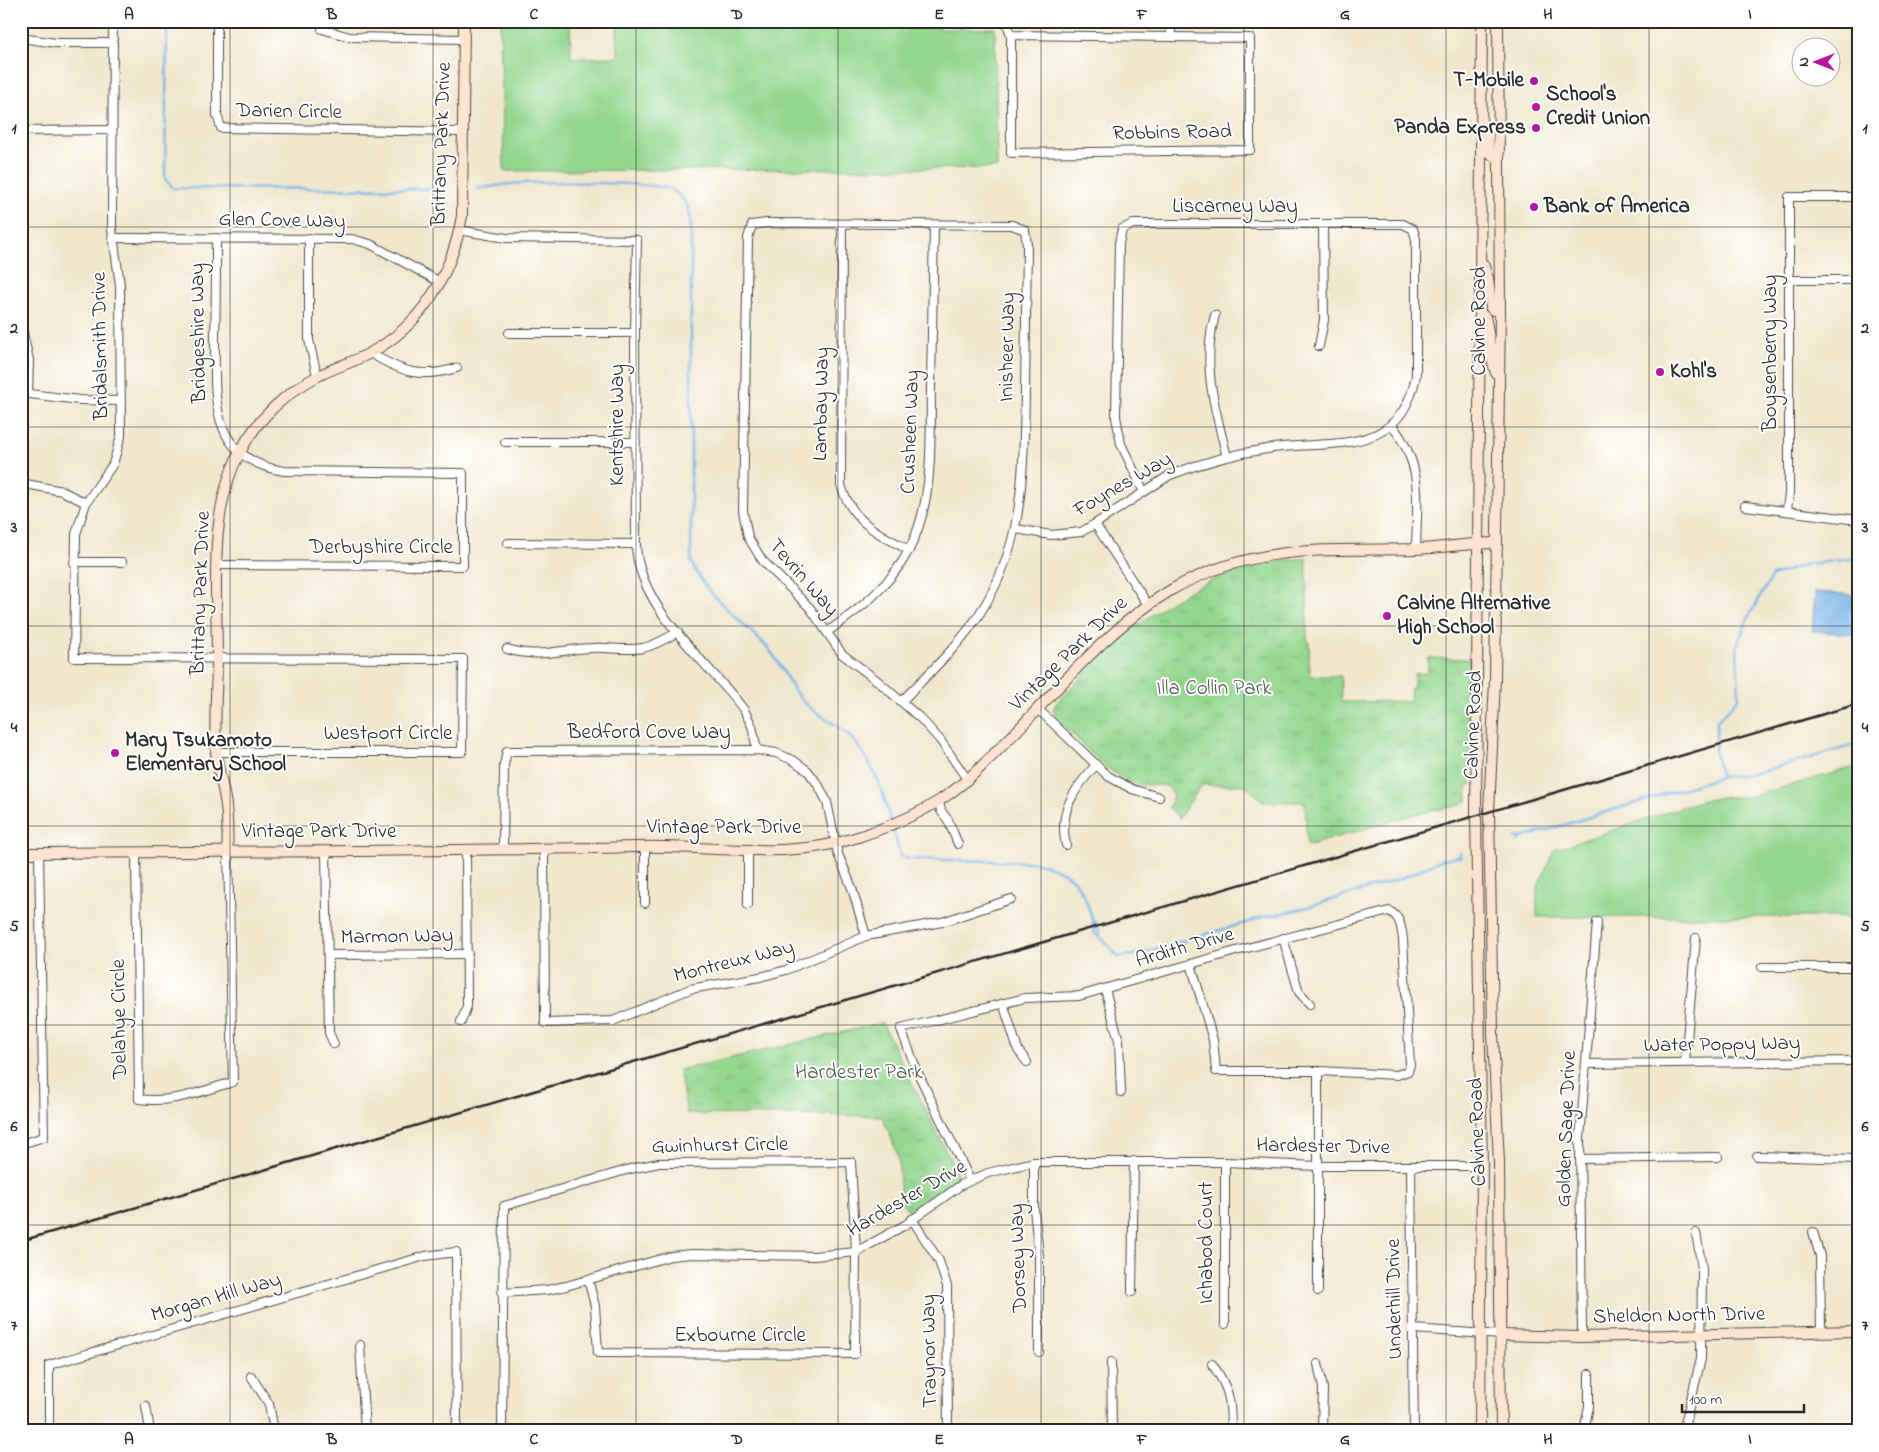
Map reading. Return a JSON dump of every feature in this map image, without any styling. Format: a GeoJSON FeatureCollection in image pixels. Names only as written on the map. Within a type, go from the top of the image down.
{"type":"FeatureCollection","features":[{"type":"Feature","properties":{"kind":"main road","name":"Brittany Park Drive"},"geometry":{"type":"LineString","coordinates":[[228,851],[226,805],[216,752],[220,509],[230,472],[240,451],[268,414],[296,389],[317,376],[370,353],[402,331],[429,302],[440,282],[452,256],[463,204],[464,21]]}},
{"type":"Feature","properties":{"kind":"main road","name":"Calvine Road"},"geometry":{"type":"LineString","coordinates":[[1480,1431],[1482,1166],[1476,816],[1482,21]]}},
{"type":"Feature","properties":{"kind":"main road","name":"Calvine Road"},"geometry":{"type":"LineString","coordinates":[[1498,21],[1500,310],[1496,670],[1489,812],[1493,1033],[1499,1164],[1501,1431]]}},
{"type":"Feature","properties":{"kind":"main road"},"geometry":{"type":"LineString","coordinates":[[1482,99],[1488,116],[1489,152],[1499,160]]}},
{"type":"Feature","properties":{"kind":"main road"},"geometry":{"type":"LineString","coordinates":[[1480,254],[1488,278],[1489,303],[1493,310],[1500,310]]}},
{"type":"Feature","properties":{"kind":"main road"},"geometry":{"type":"LineString","coordinates":[[1480,314],[1484,315],[1486,320],[1491,360],[1498,379]]}},
{"type":"Feature","properties":{"kind":"main road","name":"Vintage Park Drive"},"geometry":{"type":"LineString","coordinates":[[21,853],[544,850],[645,847],[748,850],[786,849],[835,843],[881,829],[939,801],[967,779],[1109,637],[1148,606],[1172,590],[1204,574],[1237,562],[1274,554],[1306,550],[1416,549],[1496,543]]}},
{"type":"Feature","properties":{"kind":"main road","name":"Sheldon North Drive"},"geometry":{"type":"LineString","coordinates":[[1501,1336],[1582,1337],[1702,1333],[1858,1332]]}},
{"type":"Feature","properties":{"kind":"street","name":"Bridalsmith Drive"},"geometry":{"type":"LineString","coordinates":[[113,21],[112,238],[120,285],[121,436],[117,455],[109,473],[86,503],[76,534],[74,562],[74,658],[217,658]]}},
{"type":"Feature","properties":{"kind":"street","name":"Darien Circle"},"geometry":{"type":"LineString","coordinates":[[217,21],[217,115],[221,128],[464,132]]}},
{"type":"Feature","properties":{"kind":"street","name":"Robbins Road"},"geometry":{"type":"LineString","coordinates":[[1006,21],[1011,35],[1011,153],[1250,150],[1250,38],[1011,35]]}},
{"type":"Feature","properties":{"kind":"street"},"geometry":{"type":"LineString","coordinates":[[1171,21],[1171,37]]}},
{"type":"Feature","properties":{"kind":"street"},"geometry":{"type":"LineString","coordinates":[[322,29],[350,37],[464,39]]}},
{"type":"Feature","properties":{"kind":"street"},"geometry":{"type":"LineString","coordinates":[[21,38],[56,43],[113,43]]}},
{"type":"Feature","properties":{"kind":"street"},"geometry":{"type":"LineString","coordinates":[[21,131],[112,130]]}},
{"type":"Feature","properties":{"kind":"street","name":"Boysenberry Way"},"geometry":{"type":"LineString","coordinates":[[1787,510],[1789,493],[1788,197],[1858,197]]}},
{"type":"Feature","properties":{"kind":"street","name":"Inisheer Way"},"geometry":{"type":"LineString","coordinates":[[752,225],[766,223],[1012,225],[1025,230],[1027,245],[1023,475],[1016,529],[1002,571],[980,614],[951,651],[902,701]]}},
{"type":"Feature","properties":{"kind":"street","name":"Lambay Way"},"geometry":{"type":"LineString","coordinates":[[842,224],[841,485],[852,510],[864,524],[909,550]]}},
{"type":"Feature","properties":{"kind":"street","name":"Liscarney Way"},"geometry":{"type":"LineString","coordinates":[[1144,492],[1121,444],[1116,417],[1118,243],[1122,229],[1133,224],[1323,226],[1403,224],[1414,229],[1416,239],[1416,375],[1408,400],[1391,424]]}},
{"type":"Feature","properties":{"kind":"street","name":"Tevrin Way"},"geometry":{"type":"LineString","coordinates":[[752,225],[748,238],[743,520],[748,537],[756,553],[810,608],[836,647],[849,660],[902,701],[940,740],[967,779]]}},
{"type":"Feature","properties":{"kind":"street","name":"Crusheen Way"},"geometry":{"type":"LineString","coordinates":[[827,632],[861,608],[882,589],[909,550],[922,516],[929,479],[934,225]]}},
{"type":"Feature","properties":{"kind":"street"},"geometry":{"type":"LineString","coordinates":[[1319,346],[1324,320],[1323,226]]}},
{"type":"Feature","properties":{"kind":"street","name":"Kentshire Way"},"geometry":{"type":"LineString","coordinates":[[459,230],[506,238],[637,240],[635,333],[636,544],[638,563],[646,589],[656,604],[744,710],[752,726],[758,750]]}},
{"type":"Feature","properties":{"kind":"street","name":"Glen Cove Way"},"geometry":{"type":"LineString","coordinates":[[112,238],[309,238],[361,240],[440,282]]}},
{"type":"Feature","properties":{"kind":"street","name":"Bridgeshire Way"},"geometry":{"type":"LineString","coordinates":[[216,238],[215,401],[223,428],[240,451]]}},
{"type":"Feature","properties":{"kind":"street"},"geometry":{"type":"LineString","coordinates":[[309,238],[309,340],[317,376]]}},
{"type":"Feature","properties":{"kind":"street"},"geometry":{"type":"LineString","coordinates":[[1788,280],[1858,280]]}},
{"type":"Feature","properties":{"kind":"street"},"geometry":{"type":"LineString","coordinates":[[1215,315],[1209,347],[1209,380],[1227,457]]}},
{"type":"Feature","properties":{"kind":"street"},"geometry":{"type":"LineString","coordinates":[[23,333],[29,360],[25,394],[80,400],[121,401]]}},
{"type":"Feature","properties":{"kind":"street"},"geometry":{"type":"LineString","coordinates":[[509,333],[635,333]]}},
{"type":"Feature","properties":{"kind":"street"},"geometry":{"type":"LineString","coordinates":[[370,353],[396,368],[414,373],[432,374],[457,368]]}},
{"type":"Feature","properties":{"kind":"street"},"geometry":{"type":"LineString","coordinates":[[1391,424],[1408,446],[1414,463],[1416,480],[1416,549]]}},
{"type":"Feature","properties":{"kind":"street","name":"Foynes Way"},"geometry":{"type":"LineString","coordinates":[[1016,529],[1051,536],[1080,532],[1096,524],[1170,475],[1227,457],[1285,447],[1357,442],[1375,435],[1391,424]]}},
{"type":"Feature","properties":{"kind":"street"},"geometry":{"type":"LineString","coordinates":[[504,442],[636,442]]}},
{"type":"Feature","properties":{"kind":"street","name":"Derbyshire Circle"},"geometry":{"type":"LineString","coordinates":[[218,565],[463,566],[463,473],[284,471],[258,463],[240,451]]}},
{"type":"Feature","properties":{"kind":"street"},"geometry":{"type":"LineString","coordinates":[[21,483],[62,491],[86,503]]}},
{"type":"Feature","properties":{"kind":"street"},"geometry":{"type":"LineString","coordinates":[[1745,506],[1858,520]]}},
{"type":"Feature","properties":{"kind":"street"},"geometry":{"type":"LineString","coordinates":[[1096,524],[1148,606]]}},
{"type":"Feature","properties":{"kind":"street"},"geometry":{"type":"LineString","coordinates":[[508,544],[636,544]]}},
{"type":"Feature","properties":{"kind":"street"},"geometry":{"type":"LineString","coordinates":[[74,562],[122,562]]}},
{"type":"Feature","properties":{"kind":"street"},"geometry":{"type":"LineString","coordinates":[[507,649],[524,652],[554,653],[589,648],[633,649],[651,645],[678,632]]}},
{"type":"Feature","properties":{"kind":"street","name":"Westport Circle"},"geometry":{"type":"LineString","coordinates":[[216,752],[462,752],[462,658],[217,658]]}},
{"type":"Feature","properties":{"kind":"street"},"geometry":{"type":"LineString","coordinates":[[1038,709],[1095,766],[1108,776],[1132,789],[1159,797]]}},
{"type":"Feature","properties":{"kind":"street","name":"Bedford Cove Way"},"geometry":{"type":"LineString","coordinates":[[503,850],[504,764],[507,751],[758,750],[784,756],[800,765],[814,778],[827,802],[835,843],[852,888],[866,936]]}},
{"type":"Feature","properties":{"kind":"street"},"geometry":{"type":"LineString","coordinates":[[1066,845],[1063,828],[1068,801],[1095,766]]}},
{"type":"Feature","properties":{"kind":"street"},"geometry":{"type":"LineString","coordinates":[[939,801],[941,811],[948,820],[958,844]]}},
{"type":"Feature","properties":{"kind":"street"},"geometry":{"type":"LineString","coordinates":[[645,847],[645,903]]}},
{"type":"Feature","properties":{"kind":"street","name":"Marmon Way"},"geometry":{"type":"LineString","coordinates":[[326,851],[328,955],[468,954],[466,850]]}},
{"type":"Feature","properties":{"kind":"street","name":"Montreux Way"},"geometry":{"type":"LineString","coordinates":[[544,850],[545,1023],[613,1021],[690,988],[760,977],[786,970],[866,936]]}},
{"type":"Feature","properties":{"kind":"street"},"geometry":{"type":"LineString","coordinates":[[748,850],[748,905]]}},
{"type":"Feature","properties":{"kind":"street","name":"Delahye Circle"},"geometry":{"type":"LineString","coordinates":[[136,852],[139,1098],[157,1101],[176,1098],[233,1082],[228,851]]}},
{"type":"Feature","properties":{"kind":"street"},"geometry":{"type":"LineString","coordinates":[[21,1144],[44,1137],[39,853]]}},
{"type":"Feature","properties":{"kind":"street"},"geometry":{"type":"LineString","coordinates":[[866,936],[942,922],[1011,899]]}},
{"type":"Feature","properties":{"kind":"street","name":"Ardith Drive"},"geometry":{"type":"LineString","coordinates":[[970,1180],[917,1071],[901,1029],[1025,998],[1079,996],[1283,938],[1389,911],[1396,915],[1399,921],[1403,940],[1410,1064],[1408,1071],[1397,1075],[1318,1071]]}},
{"type":"Feature","properties":{"kind":"street","name":"Golden Sage Drive"},"geometry":{"type":"LineString","coordinates":[[1582,1337],[1580,1158],[1597,922]]}},
{"type":"Feature","properties":{"kind":"street"},"geometry":{"type":"LineString","coordinates":[[1283,938],[1298,992],[1310,1004]]}},
{"type":"Feature","properties":{"kind":"street"},"geometry":{"type":"LineString","coordinates":[[1685,1062],[1696,938]]}},
{"type":"Feature","properties":{"kind":"street"},"geometry":{"type":"LineString","coordinates":[[460,1022],[467,1006],[468,954]]}},
{"type":"Feature","properties":{"kind":"street"},"geometry":{"type":"LineString","coordinates":[[328,955],[329,1032],[334,1044]]}},
{"type":"Feature","properties":{"kind":"street"},"geometry":{"type":"LineString","coordinates":[[1191,964],[1213,1040],[1216,1071],[1318,1071],[1318,1291]]}},
{"type":"Feature","properties":{"kind":"street"},"geometry":{"type":"LineString","coordinates":[[1762,967],[1858,967]]}},
{"type":"Feature","properties":{"kind":"street"},"geometry":{"type":"LineString","coordinates":[[1105,989],[1119,1041],[1121,1092]]}},
{"type":"Feature","properties":{"kind":"street"},"geometry":{"type":"LineString","coordinates":[[1003,1004],[1018,1050],[1027,1062]]}},
{"type":"Feature","properties":{"kind":"street","name":"Water Poppy Way"},"geometry":{"type":"LineString","coordinates":[[1586,1064],[1858,1061]]}},
{"type":"Feature","properties":{"kind":"street"},"geometry":{"type":"LineString","coordinates":[[1758,1156],[1858,1159]]}},
{"type":"Feature","properties":{"kind":"street"},"geometry":{"type":"LineString","coordinates":[[1580,1158],[1718,1157]]}},
{"type":"Feature","properties":{"kind":"street","name":"Gwinhurst Circle"},"geometry":{"type":"LineString","coordinates":[[502,1293],[504,1206],[630,1169],[659,1163],[850,1162],[856,1252]]}},
{"type":"Feature","properties":{"kind":"street","name":"Hardester Drive"},"geometry":{"type":"LineString","coordinates":[[502,1293],[547,1290],[671,1256],[692,1254],[814,1256],[856,1252],[912,1220],[944,1196],[970,1180],[1008,1167],[1034,1162],[1225,1162],[1318,1166],[1482,1166]]}},
{"type":"Feature","properties":{"kind":"street","name":"Dorsey Way"},"geometry":{"type":"LineString","coordinates":[[1034,1162],[1034,1209],[1039,1256],[1039,1352]]}},
{"type":"Feature","properties":{"kind":"street"},"geometry":{"type":"LineString","coordinates":[[1132,1292],[1134,1162]]}},
{"type":"Feature","properties":{"kind":"street","name":"Ichabod Court"},"geometry":{"type":"LineString","coordinates":[[1225,1162],[1225,1324]]}},
{"type":"Feature","properties":{"kind":"street","name":"Underhill Drive"},"geometry":{"type":"LineString","coordinates":[[1411,1167],[1414,1431]]}},
{"type":"Feature","properties":{"kind":"street","name":"Traynor Way"},"geometry":{"type":"LineString","coordinates":[[912,1220],[939,1261],[947,1286],[948,1431]]}},
{"type":"Feature","properties":{"kind":"street"},"geometry":{"type":"LineString","coordinates":[[1813,1232],[1820,1256],[1821,1332]]}},
{"type":"Feature","properties":{"kind":"street"},"geometry":{"type":"LineString","coordinates":[[1683,1431],[1702,1359],[1702,1268],[1696,1233]]}},
{"type":"Feature","properties":{"kind":"street","name":"Morgan Hill Way"},"geometry":{"type":"LineString","coordinates":[[49,1431],[49,1365],[425,1256],[456,1252],[457,1431]]}},
{"type":"Feature","properties":{"kind":"street","name":"Exbourne Circle"},"geometry":{"type":"LineString","coordinates":[[588,1279],[595,1306],[598,1353],[855,1354],[856,1252]]}},
{"type":"Feature","properties":{"kind":"street"},"geometry":{"type":"LineString","coordinates":[[502,1293],[502,1431]]}},
{"type":"Feature","properties":{"kind":"street"},"geometry":{"type":"LineString","coordinates":[[1414,1329],[1501,1336]]}},
{"type":"Feature","properties":{"kind":"street"},"geometry":{"type":"LineString","coordinates":[[360,1345],[365,1431]]}},
{"type":"Feature","properties":{"kind":"street"},"geometry":{"type":"LineString","coordinates":[[1111,1362],[1112,1431]]}},
{"type":"Feature","properties":{"kind":"street"},"geometry":{"type":"LineString","coordinates":[[1212,1364],[1225,1381],[1230,1394],[1231,1431]]}},
{"type":"Feature","properties":{"kind":"street"},"geometry":{"type":"LineString","coordinates":[[1318,1364],[1323,1388],[1322,1431]]}},
{"type":"Feature","properties":{"kind":"street"},"geometry":{"type":"LineString","coordinates":[[1584,1431],[1589,1406],[1589,1374]]}},
{"type":"Feature","properties":{"kind":"street"},"geometry":{"type":"LineString","coordinates":[[251,1376],[269,1404],[274,1431]]}},
{"type":"Feature","properties":{"kind":"street"},"geometry":{"type":"LineString","coordinates":[[146,1406],[150,1431]]}},
{"type":"Feature","properties":{"kind":"green space"},"geometry":{"type":"Polygon","coordinates":[[[570,21],[571,58],[618,57],[617,21],[652,21],[653,25],[668,25],[668,21],[937,21],[938,29],[995,28],[997,168],[504,171],[500,22],[570,21]]]}},
{"type":"Feature","properties":{"kind":"green space","name":"Illa Collin Park"},"geometry":{"type":"Polygon","coordinates":[[[1307,558],[1307,640],[1309,641],[1310,676],[1341,676],[1341,702],[1410,701],[1411,688],[1414,688],[1414,674],[1428,673],[1428,658],[1470,659],[1471,785],[1467,785],[1468,800],[1457,806],[1416,814],[1307,846],[1305,802],[1264,802],[1245,785],[1202,785],[1179,818],[1168,807],[1171,802],[1172,792],[1168,787],[1136,784],[1120,776],[1100,762],[1056,717],[1053,709],[1058,701],[1114,646],[1141,623],[1168,604],[1197,587],[1229,574],[1265,564],[1307,558]]]}},
{"type":"Feature","properties":{"kind":"green space"},"geometry":{"type":"Polygon","coordinates":[[[1858,766],[1858,917],[1537,917],[1537,889],[1554,850],[1700,801],[1722,797],[1749,797],[1858,766]]]}},
{"type":"Feature","properties":{"kind":"green space","name":"Hardester Park"},"geometry":{"type":"Polygon","coordinates":[[[882,1023],[959,1177],[910,1212],[901,1203],[898,1155],[882,1116],[687,1114],[679,1070],[882,1023]]]}},
{"type":"Feature","properties":{"kind":"water"},"geometry":{"type":"Polygon","coordinates":[[[1815,592],[1858,595],[1858,635],[1812,631],[1815,592]]]}},
{"type":"Feature","properties":{"kind":"waterway"},"geometry":{"type":"LineString","coordinates":[[167,21],[165,179],[173,188],[447,189]]}},
{"type":"Feature","properties":{"kind":"waterway"},"geometry":{"type":"LineString","coordinates":[[477,189],[525,183],[569,182],[644,185],[672,190],[684,201],[689,210],[691,225],[691,562],[697,574],[714,596],[770,650],[800,698],[810,708],[845,732],[862,751],[880,786],[891,823]]}},
{"type":"Feature","properties":{"kind":"waterway"},"geometry":{"type":"LineString","coordinates":[[1858,558],[1808,564],[1772,576],[1748,618],[1737,646],[1739,698],[1717,721],[1715,753],[1721,777],[1754,774],[1858,744]]}},
{"type":"Feature","properties":{"kind":"waterway"},"geometry":{"type":"LineString","coordinates":[[1518,841],[1521,838],[1721,777]]}},
{"type":"Feature","properties":{"kind":"waterway"},"geometry":{"type":"LineString","coordinates":[[893,828],[900,856],[908,859],[1032,862],[1045,865],[1065,874],[1079,886],[1084,895],[1095,934],[1119,957],[1134,955],[1260,918],[1318,904],[1401,878],[1444,859],[1461,857]]}},
{"type":"Feature","properties":{"kind":"waterway"},"geometry":{"type":"LineString","coordinates":[[1516,837],[1521,838]]}},
{"type":"Feature","properties":{"kind":"waterway"},"geometry":{"type":"LineString","coordinates":[[1457,857],[1460,853]]}},
{"type":"Feature","properties":{"kind":"waterway"},"geometry":{"type":"LineString","coordinates":[[1092,920],[1096,922],[1100,935]]}},
{"type":"Feature","properties":{"kind":"railway"},"geometry":{"type":"LineString","coordinates":[[21,1241],[1858,704]]}},
{"type":"Feature","properties":{"kind":"place","name":"T-Mobile"},"geometry":{"type":"Point","coordinates":[1534,81]}},
{"type":"Feature","properties":{"kind":"place","name":"School's Credit Union"},"geometry":{"type":"Point","coordinates":[1536,107]}},
{"type":"Feature","properties":{"kind":"place","name":"Panda Express"},"geometry":{"type":"Point","coordinates":[1536,128]}},
{"type":"Feature","properties":{"kind":"place","name":"Bank of America"},"geometry":{"type":"Point","coordinates":[1534,207]}},
{"type":"Feature","properties":{"kind":"place","name":"Kohl's"},"geometry":{"type":"Point","coordinates":[1660,372]}},
{"type":"Feature","properties":{"kind":"place","name":"Calvine Alternative High School"},"geometry":{"type":"Point","coordinates":[1387,616]}},
{"type":"Feature","properties":{"kind":"place","name":"Mary Tsukamoto Elementary School"},"geometry":{"type":"Point","coordinates":[115,753]}}]}
